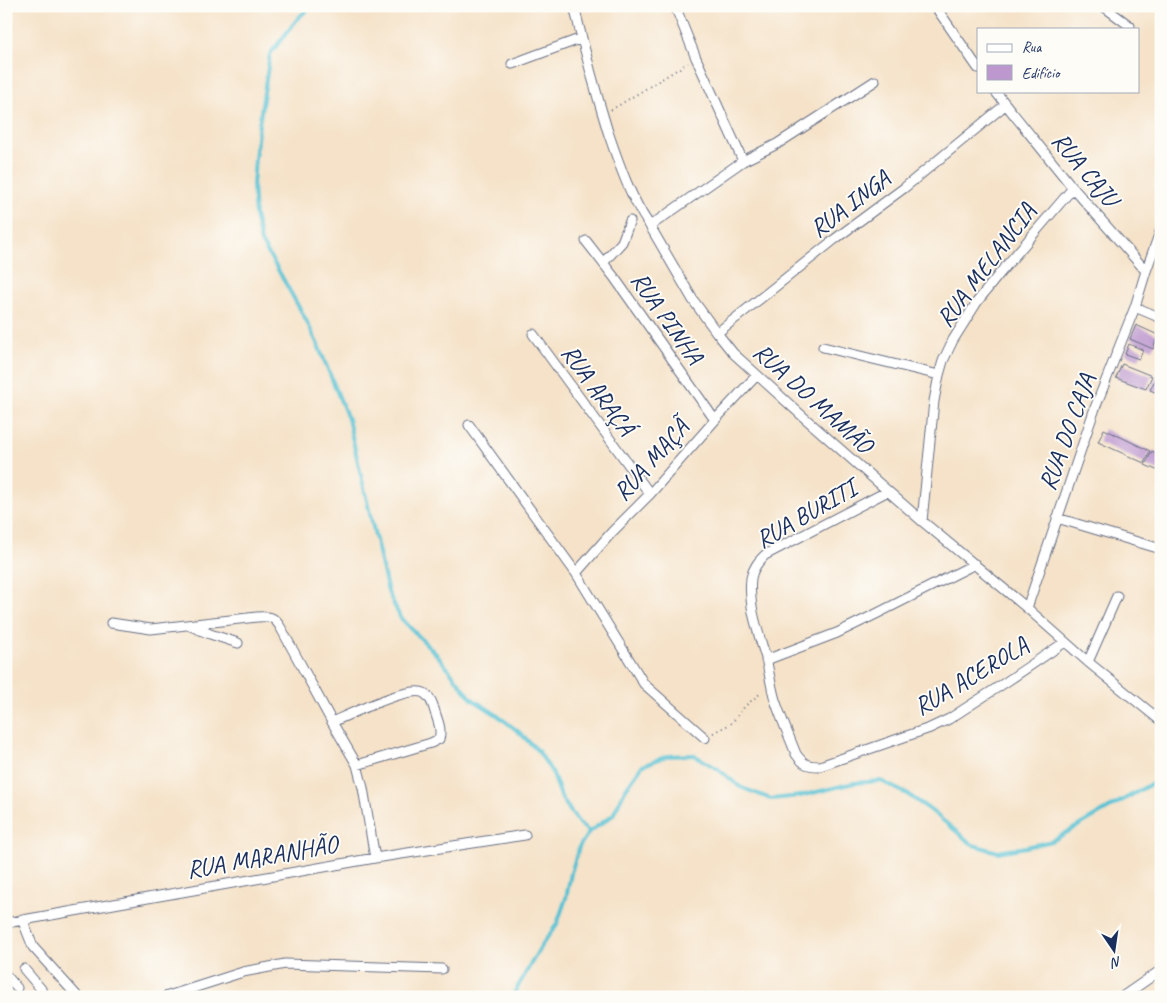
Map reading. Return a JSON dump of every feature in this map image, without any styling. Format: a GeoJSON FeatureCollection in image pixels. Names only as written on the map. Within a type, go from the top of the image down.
{"type":"FeatureCollection","features":[{"type":"Feature","properties":{"kind":"street","name":"RUA DO MAMÃO"},"geometry":{"type":"LineString","coordinates":[[574,6],[603,115],[616,156],[629,188],[642,214],[693,300],[733,353],[922,521],[1027,608],[1088,662],[1161,721]]}},
{"type":"Feature","properties":{"kind":"street"},"geometry":{"type":"LineString","coordinates":[[674,6],[743,161]]}},
{"type":"Feature","properties":{"kind":"street"},"geometry":{"type":"LineString","coordinates":[[934,6],[977,67]]}},
{"type":"Feature","properties":{"kind":"street"},"geometry":{"type":"LineString","coordinates":[[1103,6],[1130,26]]}},
{"type":"Feature","properties":{"kind":"street"},"geometry":{"type":"LineString","coordinates":[[512,64],[582,38]]}},
{"type":"Feature","properties":{"kind":"street"},"geometry":{"type":"LineString","coordinates":[[650,226],[743,161],[777,144],[875,81]]}},
{"type":"Feature","properties":{"kind":"street","name":"RUA CAJU"},"geometry":{"type":"LineString","coordinates":[[996,92],[1073,188],[1146,271]]}},
{"type":"Feature","properties":{"kind":"street","name":"RUA INGA"},"geometry":{"type":"LineString","coordinates":[[717,333],[835,239],[904,188],[1005,105]]}},
{"type":"Feature","properties":{"kind":"street","name":"RUA MELANCIA"},"geometry":{"type":"LineString","coordinates":[[922,521],[934,401],[943,361],[953,340],[977,302],[1073,188]]}},
{"type":"Feature","properties":{"kind":"street"},"geometry":{"type":"LineString","coordinates":[[603,263],[622,242],[630,221]]}},
{"type":"Feature","properties":{"kind":"street","name":"RUA DO CAJA"},"geometry":{"type":"LineString","coordinates":[[1027,608],[1057,518],[1096,408],[1135,307],[1161,229]]}},
{"type":"Feature","properties":{"kind":"street","name":"RUA PINHA"},"geometry":{"type":"LineString","coordinates":[[586,240],[714,420]]}},
{"type":"Feature","properties":{"kind":"street"},"geometry":{"type":"LineString","coordinates":[[1135,307],[1161,318]]}},
{"type":"Feature","properties":{"kind":"street","name":"RUA ARAÇÁ"},"geometry":{"type":"LineString","coordinates":[[533,334],[650,494]]}},
{"type":"Feature","properties":{"kind":"street"},"geometry":{"type":"LineString","coordinates":[[822,347],[939,375]]}},
{"type":"Feature","properties":{"kind":"street","name":"RUA MAÇÃ"},"geometry":{"type":"LineString","coordinates":[[576,573],[757,375]]}},
{"type":"Feature","properties":{"kind":"street"},"geometry":{"type":"LineString","coordinates":[[468,425],[576,573],[644,684],[705,738]]}},
{"type":"Feature","properties":{"kind":"street","name":"RUA BURITI"},"geometry":{"type":"LineString","coordinates":[[766,660],[755,621],[751,595],[751,579],[758,562],[765,555],[888,491]]}},
{"type":"Feature","properties":{"kind":"street"},"geometry":{"type":"LineString","coordinates":[[1057,518],[1161,549]]}},
{"type":"Feature","properties":{"kind":"street"},"geometry":{"type":"LineString","coordinates":[[766,660],[837,632],[975,564]]}},
{"type":"Feature","properties":{"kind":"street"},"geometry":{"type":"LineString","coordinates":[[1088,662],[1117,596]]}},
{"type":"Feature","properties":{"kind":"street"},"geometry":{"type":"LineString","coordinates":[[112,623],[151,629],[268,616],[273,618],[278,623],[357,765],[363,788],[375,858]]}},
{"type":"Feature","properties":{"kind":"street"},"geometry":{"type":"LineString","coordinates":[[188,625],[238,643]]}},
{"type":"Feature","properties":{"kind":"street","name":"RUA ACEROLA"},"geometry":{"type":"LineString","coordinates":[[766,660],[775,698],[796,754],[806,765],[820,766],[930,728],[949,719],[1065,642]]}},
{"type":"Feature","properties":{"kind":"street"},"geometry":{"type":"LineString","coordinates":[[332,722],[402,693],[422,692],[431,700],[439,723],[440,739],[357,765]]}},
{"type":"Feature","properties":{"kind":"street","name":"RUA MARANHÃO"},"geometry":{"type":"LineString","coordinates":[[6,923],[375,858],[525,835]]}},
{"type":"Feature","properties":{"kind":"street"},"geometry":{"type":"LineString","coordinates":[[22,919],[33,947],[78,997]]}},
{"type":"Feature","properties":{"kind":"street"},"geometry":{"type":"LineString","coordinates":[[165,997],[242,972],[285,964],[442,968]]}},
{"type":"Feature","properties":{"kind":"street"},"geometry":{"type":"LineString","coordinates":[[24,970],[41,988],[42,997]]}},
{"type":"Feature","properties":{"kind":"street"},"geometry":{"type":"LineString","coordinates":[[1122,997],[1161,970]]}},
{"type":"Feature","properties":{"kind":"street"},"geometry":{"type":"LineString","coordinates":[[6,975],[17,988]]}},
{"type":"Feature","properties":{"kind":"path"},"geometry":{"type":"LineString","coordinates":[[603,115],[696,58]]}},
{"type":"Feature","properties":{"kind":"path"},"geometry":{"type":"LineString","coordinates":[[705,738],[732,723],[745,706],[762,692]]}},
{"type":"Feature","properties":{"kind":"building"},"geometry":{"type":"Polygon","coordinates":[[[1136,325],[1158,335],[1153,349],[1130,339],[1136,325]]]}},
{"type":"Feature","properties":{"kind":"building"},"geometry":{"type":"Polygon","coordinates":[[[1129,344],[1143,350],[1139,359],[1125,354],[1129,344]]]}},
{"type":"Feature","properties":{"kind":"building"},"geometry":{"type":"Polygon","coordinates":[[[1122,364],[1152,376],[1146,389],[1116,378],[1122,364]]]}},
{"type":"Feature","properties":{"kind":"building"},"geometry":{"type":"Polygon","coordinates":[[[1158,374],[1161,375],[1161,386],[1157,393],[1150,390],[1158,374]]]}},
{"type":"Feature","properties":{"kind":"building"},"geometry":{"type":"Polygon","coordinates":[[[1104,429],[1150,451],[1144,463],[1098,442],[1104,429]]]}},
{"type":"Feature","properties":{"kind":"building"},"geometry":{"type":"Polygon","coordinates":[[[1152,451],[1161,455],[1161,472],[1145,465],[1152,451]]]}},
{"type":"Feature","properties":{"kind":"waterway"},"geometry":{"type":"LineString","coordinates":[[312,6],[299,17],[270,54],[258,131],[253,185],[255,215],[261,242],[306,320],[348,419],[388,592],[400,617],[438,656],[472,699],[519,732],[539,752],[553,774],[562,799],[578,822],[589,832]]}},
{"type":"Feature","properties":{"kind":"waterway"},"geometry":{"type":"LineString","coordinates":[[512,997],[541,946],[557,924],[566,898],[579,847],[589,832],[613,815],[625,790],[642,766],[667,756],[694,755],[718,769],[740,787],[771,799],[800,796],[854,783],[881,781],[907,794],[929,809],[973,845],[998,852],[1052,841],[1161,778]]}}]}
